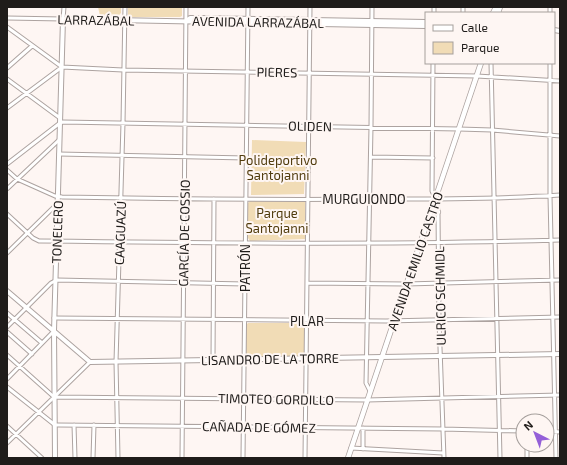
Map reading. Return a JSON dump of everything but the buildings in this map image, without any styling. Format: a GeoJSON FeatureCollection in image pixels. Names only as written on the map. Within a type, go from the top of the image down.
{"type":"FeatureCollection","features":[{"type":"Feature","properties":{"kind":"main road","name":"AVENIDA EMILIO CASTRO"},"geometry":{"type":"LineString","coordinates":[[348,458],[351,448],[361,428],[367,400],[481,64]]}},
{"type":"Feature","properties":{"kind":"main road"},"geometry":{"type":"LineString","coordinates":[[432,211],[435,209],[438,212]]}},
{"type":"Feature","properties":{"kind":"street","name":"TONELERO"},"geometry":{"type":"LineString","coordinates":[[55,458],[54,318],[64,7]]}},
{"type":"Feature","properties":{"kind":"street","name":"CAAGUAZÚ"},"geometry":{"type":"LineString","coordinates":[[118,458],[116,425],[116,362],[123,123],[124,7]]}},
{"type":"Feature","properties":{"kind":"street","name":"GARCÍA DE COSSIO"},"geometry":{"type":"LineString","coordinates":[[182,458],[186,7]]}},
{"type":"Feature","properties":{"kind":"street","name":"PATRÓN"},"geometry":{"type":"LineString","coordinates":[[243,458],[248,7]]}},
{"type":"Feature","properties":{"kind":"street"},"geometry":{"type":"LineString","coordinates":[[305,458],[310,7]]}},
{"type":"Feature","properties":{"kind":"street"},"geometry":{"type":"LineString","coordinates":[[370,391],[366,383],[371,158],[372,7]]}},
{"type":"Feature","properties":{"kind":"street","name":"LARRAZÁBAL"},"geometry":{"type":"LineString","coordinates":[[7,18],[186,21]]}},
{"type":"Feature","properties":{"kind":"street","name":"AVENIDA LARRAZÁBAL"},"geometry":{"type":"LineString","coordinates":[[186,21],[371,23],[425,22]]}},
{"type":"Feature","properties":{"kind":"street","name":"AVENIDA LARRAZÁBAL"},"geometry":{"type":"LineString","coordinates":[[371,23],[425,26]]}},
{"type":"Feature","properties":{"kind":"street"},"geometry":{"type":"LineString","coordinates":[[7,28],[62,67],[7,108]]}},
{"type":"Feature","properties":{"kind":"street"},"geometry":{"type":"LineString","coordinates":[[7,68],[32,46]]}},
{"type":"Feature","properties":{"kind":"street","name":"ULRICO SCHMIDL"},"geometry":{"type":"LineString","coordinates":[[433,64],[434,128],[432,190],[436,199],[438,212],[439,320],[444,458]]}},
{"type":"Feature","properties":{"kind":"street"},"geometry":{"type":"LineString","coordinates":[[491,64],[500,458]]}},
{"type":"Feature","properties":{"kind":"street"},"geometry":{"type":"LineString","coordinates":[[550,64],[551,281],[554,396],[558,432],[556,458]]}},
{"type":"Feature","properties":{"kind":"street","name":"PIERES"},"geometry":{"type":"LineString","coordinates":[[62,67],[123,70],[491,76],[560,82]]}},
{"type":"Feature","properties":{"kind":"street"},"geometry":{"type":"LineString","coordinates":[[7,79],[60,120],[7,164]]}},
{"type":"Feature","properties":{"kind":"street","name":"OLIDEN"},"geometry":{"type":"LineString","coordinates":[[60,120],[123,123],[434,128],[492,130],[560,136]]}},
{"type":"Feature","properties":{"kind":"street"},"geometry":{"type":"LineString","coordinates":[[7,189],[60,140]]}},
{"type":"Feature","properties":{"kind":"street"},"geometry":{"type":"LineString","coordinates":[[59,154],[246,158]]}},
{"type":"Feature","properties":{"kind":"street"},"geometry":{"type":"LineString","coordinates":[[371,158],[432,158]]}},
{"type":"Feature","properties":{"kind":"street","name":"MURGUIONDO"},"geometry":{"type":"LineString","coordinates":[[7,170],[17,179],[58,196],[184,199],[436,199],[560,195]]}},
{"type":"Feature","properties":{"kind":"street"},"geometry":{"type":"LineString","coordinates":[[213,360],[214,199]]}},
{"type":"Feature","properties":{"kind":"street"},"geometry":{"type":"LineString","coordinates":[[7,253],[58,202]]}},
{"type":"Feature","properties":{"kind":"street"},"geometry":{"type":"LineString","coordinates":[[7,214],[36,240],[56,241],[420,244],[560,240]]}},
{"type":"Feature","properties":{"kind":"street"},"geometry":{"type":"LineString","coordinates":[[307,283],[439,284],[560,280]]}},
{"type":"Feature","properties":{"kind":"street"},"geometry":{"type":"LineString","coordinates":[[7,327],[55,281],[245,284]]}},
{"type":"Feature","properties":{"kind":"street"},"geometry":{"type":"LineString","coordinates":[[7,291],[90,362],[7,443]]}},
{"type":"Feature","properties":{"kind":"street"},"geometry":{"type":"LineString","coordinates":[[7,313],[42,343]]}},
{"type":"Feature","properties":{"kind":"street","name":"PILAR"},"geometry":{"type":"LineString","coordinates":[[54,318],[394,321],[560,317]]}},
{"type":"Feature","properties":{"kind":"street"},"geometry":{"type":"LineString","coordinates":[[8,377],[54,331]]}},
{"type":"Feature","properties":{"kind":"street"},"geometry":{"type":"LineString","coordinates":[[7,332],[32,354]]}},
{"type":"Feature","properties":{"kind":"street","name":"LISANDRO DE LA TORRE"},"geometry":{"type":"LineString","coordinates":[[90,362],[560,354]]}},
{"type":"Feature","properties":{"kind":"street"},"geometry":{"type":"LineString","coordinates":[[7,355],[54,396]]}},
{"type":"Feature","properties":{"kind":"street"},"geometry":{"type":"LineString","coordinates":[[7,387],[54,424]]}},
{"type":"Feature","properties":{"kind":"street","name":"TIMOTEO GORDILLO"},"geometry":{"type":"LineString","coordinates":[[54,396],[116,398],[367,400],[560,395]]}},
{"type":"Feature","properties":{"kind":"street","name":"CAÑADA DE GÓMEZ"},"geometry":{"type":"LineString","coordinates":[[54,424],[443,428],[515,431]]}},
{"type":"Feature","properties":{"kind":"street"},"geometry":{"type":"LineString","coordinates":[[74,425],[75,458]]}},
{"type":"Feature","properties":{"kind":"street"},"geometry":{"type":"LineString","coordinates":[[94,425],[94,458]]}},
{"type":"Feature","properties":{"kind":"street"},"geometry":{"type":"LineString","coordinates":[[7,426],[42,458]]}},
{"type":"Feature","properties":{"kind":"street"},"geometry":{"type":"LineString","coordinates":[[361,428],[363,449]]}},
{"type":"Feature","properties":{"kind":"street"},"geometry":{"type":"LineString","coordinates":[[351,448],[444,453]]}},
{"type":"Feature","properties":{"kind":"green space"},"geometry":{"type":"Polygon","coordinates":[[[98,7],[121,7],[121,13],[118,16],[100,16],[98,7]]]}},
{"type":"Feature","properties":{"kind":"green space"},"geometry":{"type":"Polygon","coordinates":[[[128,7],[182,7],[182,16],[130,17],[128,15],[128,7]]]}},
{"type":"Feature","properties":{"kind":"green space","name":"Polideportivo Santojanni"},"geometry":{"type":"Polygon","coordinates":[[[252,140],[306,142],[304,194],[251,195],[252,140]]]}},
{"type":"Feature","properties":{"kind":"green space","name":"Parque Santojanni"},"geometry":{"type":"Polygon","coordinates":[[[250,201],[305,202],[305,239],[250,241],[248,238],[248,203],[250,201]]]}},
{"type":"Feature","properties":{"kind":"green space"},"geometry":{"type":"Polygon","coordinates":[[[248,323],[302,323],[304,325],[304,353],[302,356],[248,358],[245,355],[246,325],[248,323]]]}}]}
